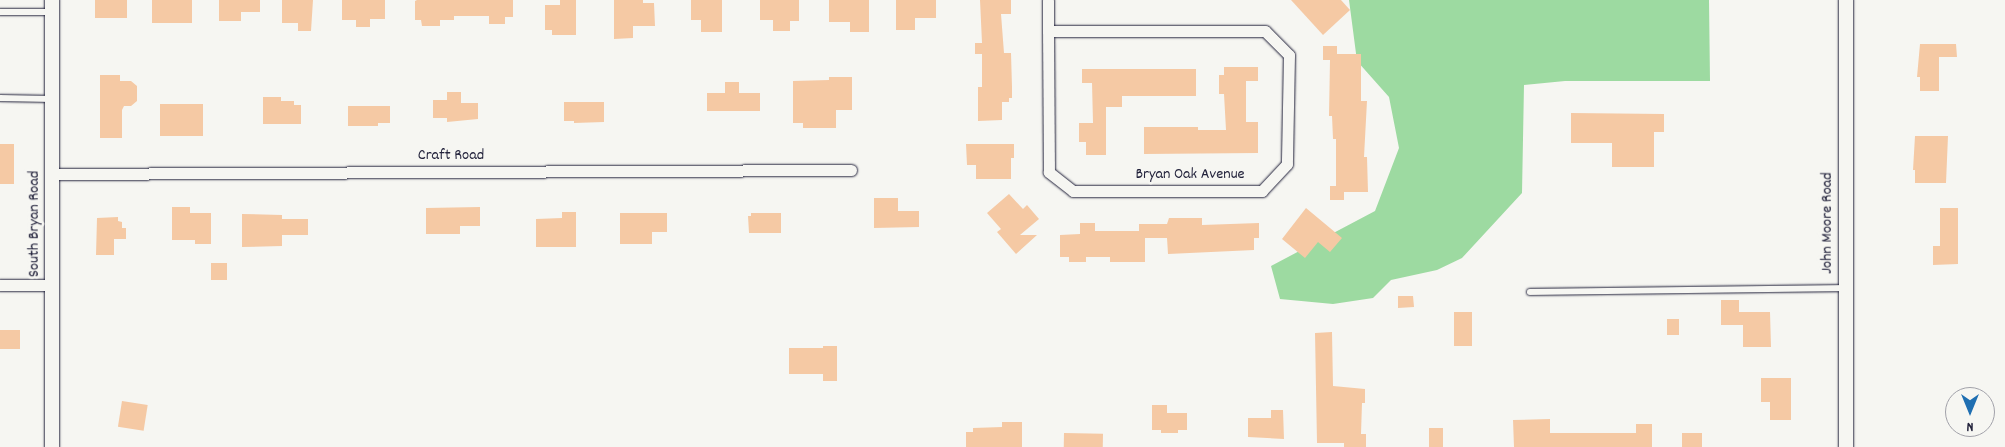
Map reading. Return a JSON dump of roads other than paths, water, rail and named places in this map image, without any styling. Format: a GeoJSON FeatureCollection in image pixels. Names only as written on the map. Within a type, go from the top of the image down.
{"type":"FeatureCollection","features":[{"type":"Feature","properties":{"kind":"street","name":"Bryan Oak Avenue"},"geometry":{"type":"LineString","coordinates":[[1048,0],[1048,31],[1048,172],[1073,191],[1262,191],[1287,164],[1289,55],[1265,31],[1048,31]]}},
{"type":"Feature","properties":{"kind":"street","name":"John Moore Road"},"geometry":{"type":"LineString","coordinates":[[1846,0],[1846,447]]}},
{"type":"Feature","properties":{"kind":"street","name":"South Bryan Road"},"geometry":{"type":"LineString","coordinates":[[52,6],[52,447]]}},
{"type":"Feature","properties":{"kind":"street","name":"Craft Road"},"geometry":{"type":"LineString","coordinates":[[52,174],[851,170]]}},
{"type":"Feature","properties":{"kind":"street"},"geometry":{"type":"LineString","coordinates":[[0,285],[52,285]]}},
{"type":"Feature","properties":{"kind":"lane"},"geometry":{"type":"LineString","coordinates":[[0,12],[52,6]]}},
{"type":"Feature","properties":{"kind":"lane"},"geometry":{"type":"LineString","coordinates":[[0,98],[52,98]]}},
{"type":"Feature","properties":{"kind":"lane"},"geometry":{"type":"LineString","coordinates":[[1530,292],[1846,288]]}}]}
